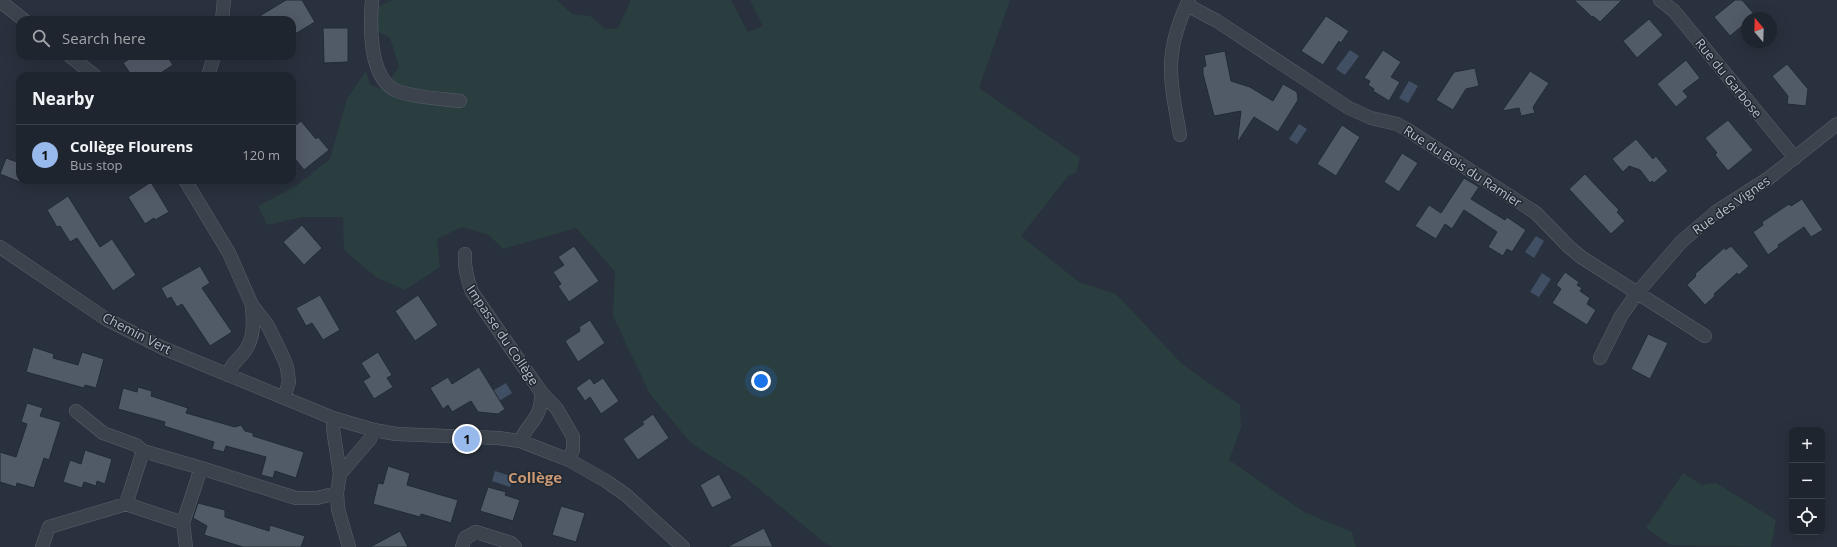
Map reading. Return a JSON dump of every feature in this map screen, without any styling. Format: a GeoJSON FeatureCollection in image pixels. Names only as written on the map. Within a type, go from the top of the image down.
{"type":"FeatureCollection","features":[{"type":"Feature","properties":{"kind":"street"},"geometry":{"type":"LineString","coordinates":[[222,16],[224,0]]}},
{"type":"Feature","properties":{"kind":"street"},"geometry":{"type":"LineString","coordinates":[[372,0],[374,56],[381,77],[394,90],[421,97],[460,101]]}},
{"type":"Feature","properties":{"kind":"street","name":"Rue du Garbose"},"geometry":{"type":"LineString","coordinates":[[1660,0],[1674,11],[1795,158]]}},
{"type":"Feature","properties":{"kind":"street"},"geometry":{"type":"LineString","coordinates":[[0,1],[19,16]]}},
{"type":"Feature","properties":{"kind":"street"},"geometry":{"type":"LineString","coordinates":[[1180,135],[1170,80],[1170,61],[1172,44],[1178,23],[1188,3]]}},
{"type":"Feature","properties":{"kind":"street","name":"Rue du Bois du Ramier"},"geometry":{"type":"LineString","coordinates":[[1188,3],[1350,108],[1371,118],[1396,124],[1406,129],[1536,213],[1569,248],[1705,336]]}},
{"type":"Feature","properties":{"kind":"street"},"geometry":{"type":"LineString","coordinates":[[75,60],[90,72]]}},
{"type":"Feature","properties":{"kind":"street"},"geometry":{"type":"LineString","coordinates":[[209,72],[213,60]]}},
{"type":"Feature","properties":{"kind":"street","name":"Rue des Vignes"},"geometry":{"type":"LineString","coordinates":[[1600,358],[1621,316],[1638,292],[1681,242],[1716,212],[1769,178],[1837,124]]}},
{"type":"Feature","properties":{"kind":"street"},"geometry":{"type":"LineString","coordinates":[[187,184],[229,253],[252,305],[268,326],[284,357],[289,382],[284,398]]}},
{"type":"Feature","properties":{"kind":"street","name":"Chemin Vert"},"geometry":{"type":"LineString","coordinates":[[0,247],[106,319],[163,348],[333,418],[374,430],[396,434],[498,438],[520,441],[569,460],[606,481],[626,495],[684,547]]}},
{"type":"Feature","properties":{"kind":"street","name":"Impasse du Collège"},"geometry":{"type":"LineString","coordinates":[[465,254],[464,264],[467,279],[472,292],[541,392],[557,409],[573,437],[573,450],[569,460]]}},
{"type":"Feature","properties":{"kind":"street"},"geometry":{"type":"LineString","coordinates":[[228,375],[231,366],[245,351],[252,337],[252,305]]}},
{"type":"Feature","properties":{"kind":"street","name":"Impasse du Collège"},"geometry":{"type":"LineString","coordinates":[[520,441],[524,433],[535,419],[542,405],[541,392]]}},
{"type":"Feature","properties":{"kind":"street"},"geometry":{"type":"LineString","coordinates":[[76,411],[103,433],[136,445],[143,451],[296,498],[317,498],[337,493]]}},
{"type":"Feature","properties":{"kind":"street"},"geometry":{"type":"LineString","coordinates":[[333,418],[332,429],[340,474],[337,493],[338,509],[349,547]]}},
{"type":"Feature","properties":{"kind":"street"},"geometry":{"type":"LineString","coordinates":[[340,474],[370,440],[374,430]]}},
{"type":"Feature","properties":{"kind":"street"},"geometry":{"type":"LineString","coordinates":[[126,504],[143,451]]}},
{"type":"Feature","properties":{"kind":"street"},"geometry":{"type":"LineString","coordinates":[[186,547],[183,523],[201,468]]}},
{"type":"Feature","properties":{"kind":"street"},"geometry":{"type":"LineString","coordinates":[[42,547],[49,527],[126,504],[183,523]]}},
{"type":"Feature","properties":{"kind":"street"},"geometry":{"type":"LineString","coordinates":[[462,547],[465,538],[476,532],[511,543],[515,547]]}},
{"type":"Feature","properties":{"kind":"shaded area"},"geometry":{"type":"Polygon","coordinates":[[[392,0],[557,0],[572,14],[590,16],[605,29],[618,28],[631,0],[731,0],[748,32],[763,26],[750,0],[1010,0],[979,88],[1080,158],[1076,173],[1068,176],[1021,236],[1079,282],[1116,294],[1182,364],[1240,405],[1241,427],[1229,460],[1304,512],[1352,532],[1356,547],[833,547],[825,543],[746,478],[691,443],[650,394],[613,316],[615,271],[576,228],[503,249],[489,235],[462,227],[437,239],[440,267],[405,290],[376,277],[344,250],[343,217],[302,217],[267,225],[258,206],[296,186],[330,159],[347,99],[366,71],[370,85],[383,89],[399,67],[390,38],[370,27],[370,10],[392,0]]]}},
{"type":"Feature","properties":{"kind":"shaded area"},"geometry":{"type":"Polygon","coordinates":[[[1683,473],[1702,485],[1716,483],[1776,520],[1771,547],[1671,545],[1646,528],[1683,473]]]}},
{"type":"Feature","properties":{"kind":"water"},"geometry":{"type":"Polygon","coordinates":[[[1350,50],[1359,56],[1345,75],[1336,69],[1350,50]]]}},
{"type":"Feature","properties":{"kind":"water"},"geometry":{"type":"Polygon","coordinates":[[[1409,81],[1418,86],[1408,103],[1399,98],[1409,81]]]}},
{"type":"Feature","properties":{"kind":"water"},"geometry":{"type":"Polygon","coordinates":[[[1299,124],[1307,129],[1297,144],[1289,139],[1299,124]]]}},
{"type":"Feature","properties":{"kind":"water"},"geometry":{"type":"Polygon","coordinates":[[[1536,236],[1544,241],[1534,258],[1525,252],[1536,236]]]}},
{"type":"Feature","properties":{"kind":"water"},"geometry":{"type":"Polygon","coordinates":[[[1542,273],[1551,279],[1539,297],[1530,292],[1542,273]]]}},
{"type":"Feature","properties":{"kind":"water"},"geometry":{"type":"Polygon","coordinates":[[[506,383],[512,393],[491,406],[484,396],[506,383]]]}},
{"type":"Feature","properties":{"kind":"water"},"geometry":{"type":"Polygon","coordinates":[[[495,471],[514,477],[510,487],[492,481],[495,471]]]}},
{"type":"Feature","properties":{"kind":"building"},"geometry":{"type":"Polygon","coordinates":[[[286,0],[302,0],[315,22],[296,33],[296,16],[260,16],[286,0]]]}},
{"type":"Feature","properties":{"kind":"building"},"geometry":{"type":"Polygon","coordinates":[[[1574,0],[1622,0],[1600,22],[1593,16],[1592,17],[1574,0]]]}},
{"type":"Feature","properties":{"kind":"building"},"geometry":{"type":"Polygon","coordinates":[[[1735,0],[1742,0],[1752,12],[1741,12],[1741,27],[1730,36],[1714,17],[1735,0]]]}},
{"type":"Feature","properties":{"kind":"building"},"geometry":{"type":"Polygon","coordinates":[[[1326,16],[1349,31],[1341,43],[1339,41],[1323,65],[1301,51],[1326,16]]]}},
{"type":"Feature","properties":{"kind":"building"},"geometry":{"type":"Polygon","coordinates":[[[1649,19],[1663,35],[1637,58],[1623,41],[1649,19]]]}},
{"type":"Feature","properties":{"kind":"building"},"geometry":{"type":"Polygon","coordinates":[[[323,28],[348,28],[348,62],[324,63],[323,28]]]}},
{"type":"Feature","properties":{"kind":"building"},"geometry":{"type":"Polygon","coordinates":[[[1383,50],[1401,62],[1391,77],[1400,82],[1389,101],[1373,91],[1374,89],[1368,85],[1370,81],[1364,78],[1383,50]]]}},
{"type":"Feature","properties":{"kind":"building"},"geometry":{"type":"Polygon","coordinates":[[[1225,51],[1231,81],[1250,87],[1273,101],[1283,84],[1297,92],[1298,100],[1278,132],[1254,117],[1237,143],[1241,111],[1214,116],[1203,74],[1203,67],[1206,66],[1204,55],[1225,51]]]}},
{"type":"Feature","properties":{"kind":"building"},"geometry":{"type":"Polygon","coordinates":[[[128,60],[170,60],[173,65],[162,72],[129,72],[123,63],[128,60]]]}},
{"type":"Feature","properties":{"kind":"building"},"geometry":{"type":"Polygon","coordinates":[[[1686,60],[1700,78],[1683,91],[1688,97],[1676,107],[1657,84],[1686,60]]]}},
{"type":"Feature","properties":{"kind":"building"},"geometry":{"type":"Polygon","coordinates":[[[1787,64],[1808,89],[1806,106],[1787,104],[1788,96],[1772,76],[1787,64]]]}},
{"type":"Feature","properties":{"kind":"building"},"geometry":{"type":"Polygon","coordinates":[[[1475,68],[1479,86],[1466,89],[1453,110],[1436,100],[1454,72],[1475,68]]]}},
{"type":"Feature","properties":{"kind":"building"},"geometry":{"type":"Polygon","coordinates":[[[1530,71],[1549,83],[1533,107],[1535,113],[1521,116],[1519,108],[1502,111],[1530,71]]]}},
{"type":"Feature","properties":{"kind":"building"},"geometry":{"type":"Polygon","coordinates":[[[1728,120],[1753,150],[1728,171],[1715,155],[1717,153],[1705,138],[1728,120]]]}},
{"type":"Feature","properties":{"kind":"building"},"geometry":{"type":"Polygon","coordinates":[[[301,121],[316,139],[318,137],[329,150],[304,170],[296,160],[296,125],[301,121]]]}},
{"type":"Feature","properties":{"kind":"building"},"geometry":{"type":"Polygon","coordinates":[[[1342,125],[1360,137],[1336,176],[1317,164],[1342,125]]]}},
{"type":"Feature","properties":{"kind":"building"},"geometry":{"type":"Polygon","coordinates":[[[1636,139],[1653,159],[1656,156],[1668,171],[1654,183],[1652,181],[1650,183],[1640,170],[1629,166],[1623,172],[1612,159],[1636,139]]]}},
{"type":"Feature","properties":{"kind":"building"},"geometry":{"type":"Polygon","coordinates":[[[1402,153],[1418,163],[1399,192],[1384,182],[1402,153]]]}},
{"type":"Feature","properties":{"kind":"building"},"geometry":{"type":"Polygon","coordinates":[[[6,158],[16,162],[16,180],[0,174],[6,158]]]}},
{"type":"Feature","properties":{"kind":"building"},"geometry":{"type":"Polygon","coordinates":[[[1585,174],[1619,210],[1617,212],[1625,221],[1611,234],[1569,189],[1585,174]]]}},
{"type":"Feature","properties":{"kind":"building"},"geometry":{"type":"Polygon","coordinates":[[[1464,178],[1479,187],[1471,199],[1505,220],[1507,217],[1526,230],[1512,252],[1507,249],[1503,256],[1488,247],[1497,232],[1464,210],[1452,229],[1445,224],[1436,239],[1415,226],[1429,205],[1441,213],[1464,178]]]}},
{"type":"Feature","properties":{"kind":"building"},"geometry":{"type":"Polygon","coordinates":[[[148,184],[152,184],[169,212],[155,220],[154,218],[145,224],[128,197],[148,184]]]}},
{"type":"Feature","properties":{"kind":"building"},"geometry":{"type":"Polygon","coordinates":[[[68,196],[100,247],[112,239],[136,275],[113,291],[77,238],[70,242],[60,226],[57,227],[47,210],[68,196]]]}},
{"type":"Feature","properties":{"kind":"building"},"geometry":{"type":"Polygon","coordinates":[[[1802,199],[1823,230],[1811,237],[1804,227],[1778,245],[1779,247],[1768,255],[1753,232],[1763,225],[1762,222],[1789,204],[1791,206],[1802,199]]]}},
{"type":"Feature","properties":{"kind":"building"},"geometry":{"type":"Polygon","coordinates":[[[302,225],[322,248],[304,265],[283,242],[302,225]]]}},
{"type":"Feature","properties":{"kind":"building"},"geometry":{"type":"Polygon","coordinates":[[[574,246],[599,281],[569,302],[558,286],[561,284],[553,272],[564,265],[558,257],[574,246]]]}},
{"type":"Feature","properties":{"kind":"building"},"geometry":{"type":"Polygon","coordinates":[[[1731,246],[1749,266],[1739,275],[1737,273],[1714,294],[1715,296],[1705,305],[1687,285],[1696,276],[1695,274],[1725,247],[1725,250],[1731,246]]]}},
{"type":"Feature","properties":{"kind":"building"},"geometry":{"type":"Polygon","coordinates":[[[200,266],[210,283],[202,288],[232,332],[210,346],[182,304],[177,307],[171,297],[167,299],[161,288],[200,266]]]}},
{"type":"Feature","properties":{"kind":"building"},"geometry":{"type":"Polygon","coordinates":[[[1565,272],[1579,282],[1577,285],[1582,288],[1580,291],[1590,298],[1587,304],[1596,310],[1587,325],[1552,303],[1561,289],[1556,285],[1565,272]]]}},
{"type":"Feature","properties":{"kind":"building"},"geometry":{"type":"Polygon","coordinates":[[[320,295],[340,330],[323,340],[312,323],[306,326],[296,308],[320,295]]]}},
{"type":"Feature","properties":{"kind":"building"},"geometry":{"type":"Polygon","coordinates":[[[418,295],[438,325],[415,341],[395,311],[418,295]]]}},
{"type":"Feature","properties":{"kind":"building"},"geometry":{"type":"Polygon","coordinates":[[[590,320],[605,343],[578,362],[565,341],[580,331],[579,327],[590,320]]]}},
{"type":"Feature","properties":{"kind":"building"},"geometry":{"type":"Polygon","coordinates":[[[1648,334],[1668,343],[1650,379],[1631,369],[1648,334]]]}},
{"type":"Feature","properties":{"kind":"building"},"geometry":{"type":"Polygon","coordinates":[[[33,347],[54,354],[53,358],[78,365],[82,352],[104,359],[96,388],[85,385],[84,388],[26,372],[33,347]]]}},
{"type":"Feature","properties":{"kind":"building"},"geometry":{"type":"Polygon","coordinates":[[[378,352],[392,375],[387,378],[393,387],[374,399],[363,381],[370,377],[361,363],[378,352]]]}},
{"type":"Feature","properties":{"kind":"building"},"geometry":{"type":"Polygon","coordinates":[[[479,367],[505,409],[498,414],[478,412],[471,401],[452,412],[448,405],[443,409],[430,388],[448,377],[452,384],[479,367]]]}},
{"type":"Feature","properties":{"kind":"building"},"geometry":{"type":"Polygon","coordinates":[[[590,378],[594,384],[603,378],[619,401],[601,414],[590,397],[585,401],[576,388],[590,378]]]}},
{"type":"Feature","properties":{"kind":"building"},"geometry":{"type":"Polygon","coordinates":[[[138,387],[152,391],[151,396],[188,408],[186,413],[235,427],[241,425],[245,431],[253,433],[253,436],[304,452],[296,478],[275,471],[273,478],[261,475],[266,457],[226,446],[224,452],[212,449],[214,442],[164,426],[165,422],[118,409],[123,388],[137,392],[138,387]]]}},
{"type":"Feature","properties":{"kind":"building"},"geometry":{"type":"Polygon","coordinates":[[[27,403],[43,408],[40,416],[61,422],[49,460],[44,458],[34,488],[17,483],[16,487],[0,482],[0,452],[16,457],[27,424],[21,422],[27,403]]]}},
{"type":"Feature","properties":{"kind":"building"},"geometry":{"type":"Polygon","coordinates":[[[653,414],[669,438],[638,460],[623,439],[644,424],[642,422],[653,414]]]}},
{"type":"Feature","properties":{"kind":"building"},"geometry":{"type":"Polygon","coordinates":[[[85,450],[112,459],[105,484],[97,481],[96,486],[84,482],[82,488],[63,482],[70,460],[81,464],[85,450]]]}},
{"type":"Feature","properties":{"kind":"building"},"geometry":{"type":"Polygon","coordinates":[[[388,466],[410,473],[407,485],[458,500],[451,523],[421,514],[420,517],[373,504],[378,483],[383,484],[388,466]]]}},
{"type":"Feature","properties":{"kind":"building"},"geometry":{"type":"Polygon","coordinates":[[[719,474],[732,498],[712,508],[700,485],[719,474]]]}},
{"type":"Feature","properties":{"kind":"building"},"geometry":{"type":"Polygon","coordinates":[[[488,487],[506,492],[505,495],[520,500],[513,521],[480,511],[488,487]]]}},
{"type":"Feature","properties":{"kind":"building"},"geometry":{"type":"Polygon","coordinates":[[[198,503],[225,510],[225,517],[269,531],[270,525],[305,536],[301,547],[243,547],[204,535],[207,526],[193,518],[198,503]]]}},
{"type":"Feature","properties":{"kind":"building"},"geometry":{"type":"Polygon","coordinates":[[[561,506],[585,513],[576,542],[552,535],[561,506]]]}},
{"type":"Feature","properties":{"kind":"building"},"geometry":{"type":"Polygon","coordinates":[[[764,528],[773,547],[727,547],[764,528]]]}},
{"type":"Feature","properties":{"kind":"building"},"geometry":{"type":"Polygon","coordinates":[[[400,531],[408,547],[370,547],[400,531]]]}},
{"type":"Feature","properties":{"kind":"place","name":"Collège Flourens"},"geometry":{"type":"Point","coordinates":[467,439]}},
{"type":"Feature","properties":{"kind":"district","name":"Collège"},"geometry":{"type":"Point","coordinates":[535,478]}}]}
